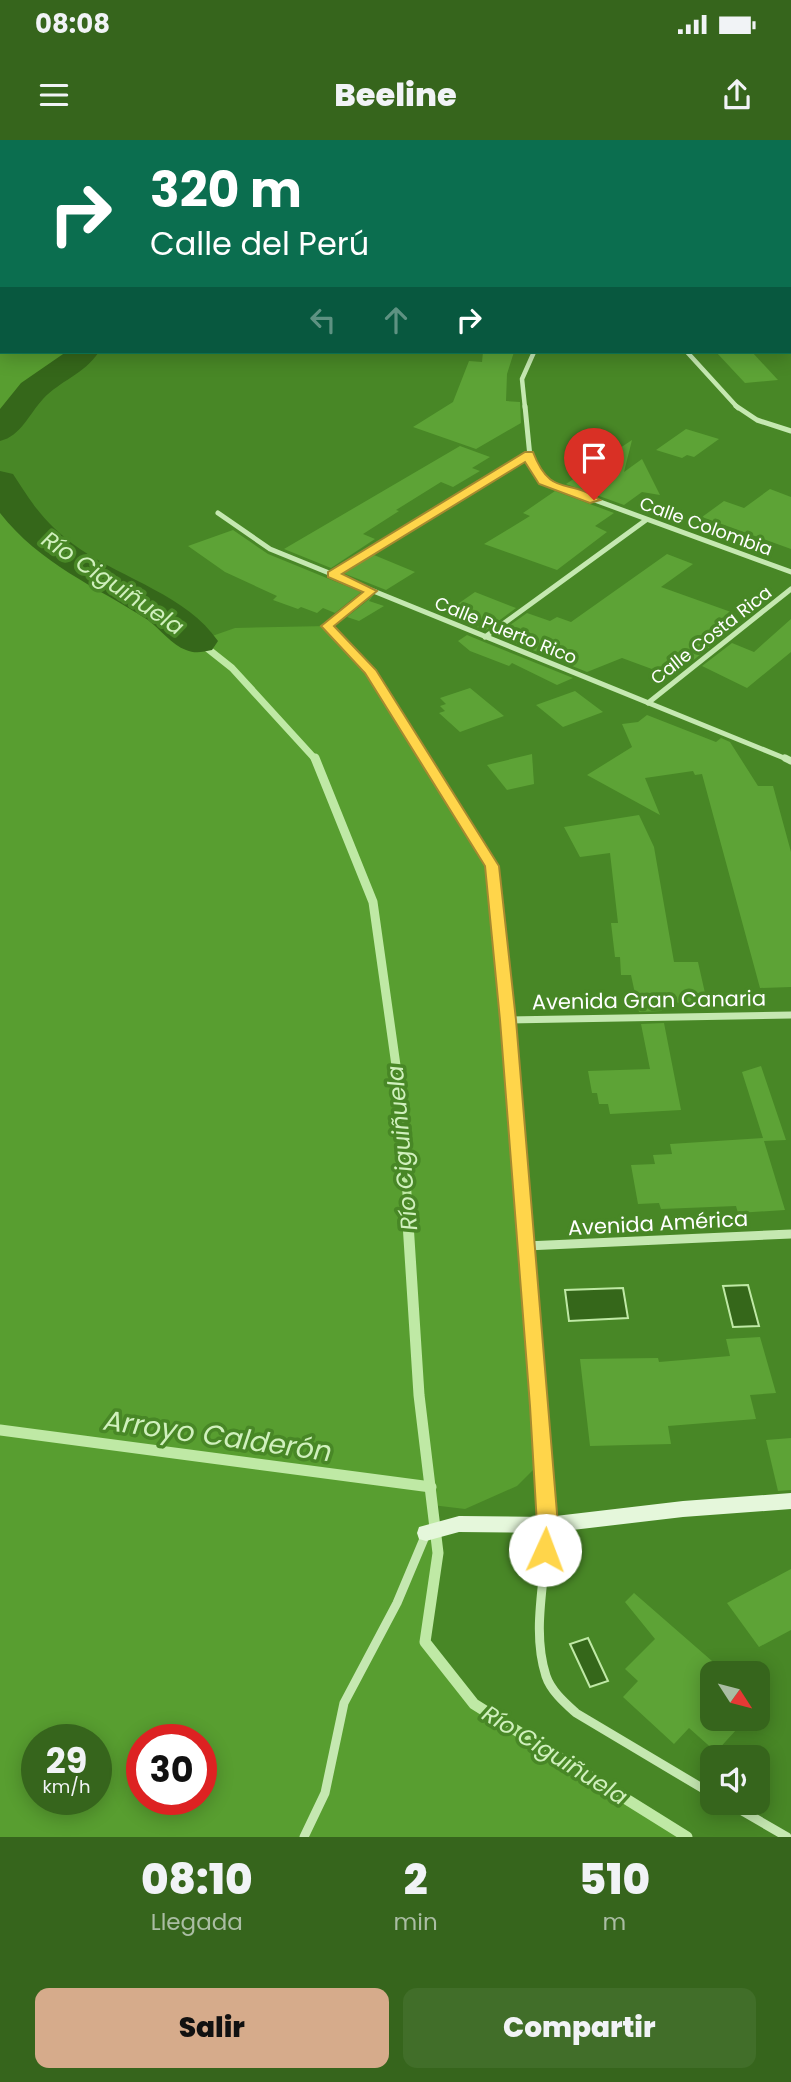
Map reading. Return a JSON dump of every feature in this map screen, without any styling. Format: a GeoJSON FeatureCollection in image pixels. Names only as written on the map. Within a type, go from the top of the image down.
{"type":"FeatureCollection","features":[{"type":"Feature","properties":{"kind":"street","name":"Calle Colombia"},"geometry":{"type":"LineString","coordinates":[[533,354],[522,379],[531,467],[543,481],[791,572]]}},
{"type":"Feature","properties":{"kind":"street"},"geometry":{"type":"LineString","coordinates":[[689,354],[737,408],[752,420],[791,431]]}},
{"type":"Feature","properties":{"kind":"street"},"geometry":{"type":"LineString","coordinates":[[332,575],[529,455]]}},
{"type":"Feature","properties":{"kind":"street","name":"Calle Puerto Rico"},"geometry":{"type":"LineString","coordinates":[[218,513],[270,549],[791,761]]}},
{"type":"Feature","properties":{"kind":"street"},"geometry":{"type":"LineString","coordinates":[[485,637],[646,520]]}},
{"type":"Feature","properties":{"kind":"street","name":"Calle Costa Rica"},"geometry":{"type":"LineString","coordinates":[[648,703],[791,589]]}},
{"type":"Feature","properties":{"kind":"street"},"geometry":{"type":"LineString","coordinates":[[371,591],[327,626],[370,670],[488,856],[495,878],[547,1525],[540,1626],[546,1677],[559,1698],[576,1713],[700,1787]]}},
{"type":"Feature","properties":{"kind":"street","name":"Avenida Gran Canaria"},"geometry":{"type":"LineString","coordinates":[[508,1020],[791,1015]]}},
{"type":"Feature","properties":{"kind":"street","name":"Avenida América"},"geometry":{"type":"LineString","coordinates":[[526,1246],[791,1234]]}},
{"type":"Feature","properties":{"kind":"street"},"geometry":{"type":"LineString","coordinates":[[304,1837],[325,1793],[344,1703],[397,1604],[426,1533],[459,1524],[547,1525],[682,1509],[791,1501]]}},
{"type":"Feature","properties":{"kind":"street"},"geometry":{"type":"LineString","coordinates":[[749,1815],[787,1837]]}},
{"type":"Feature","properties":{"kind":"shaded area"},"geometry":{"type":"Polygon","coordinates":[[[0,354],[81,354],[69,367],[33,390],[0,431],[0,354]]]}},
{"type":"Feature","properties":{"kind":"shaded area"},"geometry":{"type":"Polygon","coordinates":[[[0,482],[29,526],[48,543],[91,572],[164,614],[198,641],[235,628],[327,626],[370,670],[492,866],[544,1459],[517,1486],[465,1509],[432,1505],[438,1553],[425,1642],[474,1704],[687,1837],[0,1837],[0,482]]]}},
{"type":"Feature","properties":{"kind":"shaded area"},"geometry":{"type":"Polygon","coordinates":[[[748,1285],[759,1326],[733,1327],[723,1286],[748,1285]]]}},
{"type":"Feature","properties":{"kind":"shaded area"},"geometry":{"type":"Polygon","coordinates":[[[623,1288],[628,1318],[569,1321],[565,1290],[623,1288]]]}},
{"type":"Feature","properties":{"kind":"shaded area"},"geometry":{"type":"Polygon","coordinates":[[[588,1638],[608,1681],[590,1687],[570,1644],[588,1638]]]}},
{"type":"Feature","properties":{"kind":"building"},"geometry":{"type":"Polygon","coordinates":[[[483,354],[513,354],[507,374],[506,401],[520,402],[521,423],[476,449],[413,427],[453,402],[469,361],[482,362],[483,354]]]}},
{"type":"Feature","properties":{"kind":"building"},"geometry":{"type":"Polygon","coordinates":[[[718,354],[754,354],[778,380],[745,383],[718,354]]]}},
{"type":"Feature","properties":{"kind":"building"},"geometry":{"type":"Polygon","coordinates":[[[686,429],[719,439],[694,457],[687,455],[682,458],[656,450],[686,429]]]}},
{"type":"Feature","properties":{"kind":"building"},"geometry":{"type":"Polygon","coordinates":[[[632,440],[624,472],[642,459],[660,495],[642,492],[624,505],[566,484],[632,440]]]}},
{"type":"Feature","properties":{"kind":"building"},"geometry":{"type":"Polygon","coordinates":[[[460,446],[490,457],[472,468],[480,471],[453,487],[441,482],[396,510],[399,511],[363,534],[375,539],[331,568],[284,549],[460,446]]]}},
{"type":"Feature","properties":{"kind":"building"},"geometry":{"type":"Polygon","coordinates":[[[770,489],[791,497],[791,549],[702,517],[724,501],[744,508],[770,489]]]}},
{"type":"Feature","properties":{"kind":"building"},"geometry":{"type":"Polygon","coordinates":[[[555,491],[614,513],[595,526],[607,532],[557,570],[484,544],[530,516],[523,513],[555,491]]]}},
{"type":"Feature","properties":{"kind":"building"},"geometry":{"type":"Polygon","coordinates":[[[233,530],[268,554],[361,592],[335,613],[323,608],[317,613],[301,607],[298,609],[273,600],[277,596],[225,572],[188,546],[233,530]]]}},
{"type":"Feature","properties":{"kind":"building"},"geometry":{"type":"Polygon","coordinates":[[[667,554],[693,564],[661,587],[731,612],[706,633],[721,638],[691,662],[678,657],[660,672],[622,658],[587,672],[496,635],[527,613],[550,621],[557,617],[571,622],[667,554]]]}},
{"type":"Feature","properties":{"kind":"building"},"geometry":{"type":"Polygon","coordinates":[[[374,555],[415,572],[386,590],[343,573],[374,555]]]}},
{"type":"Feature","properties":{"kind":"building"},"geometry":{"type":"Polygon","coordinates":[[[475,592],[516,608],[485,631],[477,627],[485,621],[452,608],[475,592]]]}},
{"type":"Feature","properties":{"kind":"building"},"geometry":{"type":"Polygon","coordinates":[[[373,596],[369,601],[384,606],[359,621],[347,617],[373,596]]]}},
{"type":"Feature","properties":{"kind":"building"},"geometry":{"type":"Polygon","coordinates":[[[791,619],[791,652],[747,688],[702,666],[732,643],[754,652],[791,619]]]}},
{"type":"Feature","properties":{"kind":"building"},"geometry":{"type":"Polygon","coordinates":[[[467,635],[573,678],[557,685],[512,663],[509,666],[470,651],[458,641],[467,635]]]}},
{"type":"Feature","properties":{"kind":"building"},"geometry":{"type":"Polygon","coordinates":[[[470,688],[504,716],[460,732],[439,713],[445,711],[440,706],[446,704],[440,698],[470,688]]]}},
{"type":"Feature","properties":{"kind":"building"},"geometry":{"type":"Polygon","coordinates":[[[575,691],[603,712],[563,727],[536,705],[575,691]]]}},
{"type":"Feature","properties":{"kind":"building"},"geometry":{"type":"Polygon","coordinates":[[[647,715],[716,742],[721,738],[730,742],[758,786],[773,786],[791,852],[791,987],[760,988],[702,774],[695,775],[693,771],[645,778],[660,815],[587,775],[632,747],[622,724],[638,722],[647,715]]]}},
{"type":"Feature","properties":{"kind":"building"},"geometry":{"type":"Polygon","coordinates":[[[532,754],[534,784],[507,790],[487,765],[532,754]]]}},
{"type":"Feature","properties":{"kind":"building"},"geometry":{"type":"Polygon","coordinates":[[[639,815],[654,847],[674,962],[698,962],[707,1002],[660,1003],[662,1011],[639,1012],[631,975],[621,975],[620,957],[615,957],[611,923],[618,923],[610,853],[580,857],[564,827],[639,815]]]}},
{"type":"Feature","properties":{"kind":"building"},"geometry":{"type":"Polygon","coordinates":[[[664,1023],[681,1110],[610,1114],[608,1104],[599,1104],[597,1093],[592,1093],[588,1071],[650,1069],[641,1024],[664,1023]]]}},
{"type":"Feature","properties":{"kind":"building"},"geometry":{"type":"Polygon","coordinates":[[[761,1066],[786,1140],[764,1141],[785,1210],[738,1213],[736,1206],[661,1209],[659,1203],[638,1204],[631,1165],[655,1164],[653,1155],[672,1154],[670,1144],[763,1138],[742,1072],[761,1066]]]}},
{"type":"Feature","properties":{"kind":"building"},"geometry":{"type":"Polygon","coordinates":[[[760,1337],[776,1393],[750,1395],[756,1419],[668,1426],[671,1444],[590,1446],[580,1359],[658,1358],[659,1362],[730,1356],[726,1339],[760,1337]]]}},
{"type":"Feature","properties":{"kind":"building"},"geometry":{"type":"Polygon","coordinates":[[[791,1438],[791,1490],[778,1491],[766,1440],[791,1438]]]}},
{"type":"Feature","properties":{"kind":"building"},"geometry":{"type":"Polygon","coordinates":[[[791,1569],[791,1630],[759,1647],[727,1603],[791,1569]]]}},
{"type":"Feature","properties":{"kind":"building"},"geometry":{"type":"Polygon","coordinates":[[[634,1593],[712,1661],[700,1661],[700,1731],[735,1731],[722,1745],[708,1745],[689,1728],[674,1744],[623,1697],[638,1681],[625,1669],[655,1639],[625,1602],[634,1593]]]}},
{"type":"Feature","properties":{"kind":"waterway","name":"Río Ciguiñuela"},"geometry":{"type":"LineString","coordinates":[[0,431],[33,390],[69,367],[81,354]]}},
{"type":"Feature","properties":{"kind":"waterway","name":"Río Ciguiñuela"},"geometry":{"type":"LineString","coordinates":[[0,482],[29,526],[48,543],[91,572],[160,611],[198,641]]}},
{"type":"Feature","properties":{"kind":"waterway","name":"Río Ciguiñuela"},"geometry":{"type":"LineString","coordinates":[[198,641],[232,668],[316,760]]}},
{"type":"Feature","properties":{"kind":"waterway","name":"Río Ciguiñuela"},"geometry":{"type":"LineString","coordinates":[[316,760],[373,902],[401,1101],[409,1225]]}},
{"type":"Feature","properties":{"kind":"waterway","name":"Río Ciguiñuela"},"geometry":{"type":"LineString","coordinates":[[408,1223],[419,1395],[430,1487]]}},
{"type":"Feature","properties":{"kind":"waterway","name":"Arroyo Calderón"},"geometry":{"type":"LineString","coordinates":[[0,1430],[430,1487]]}},
{"type":"Feature","properties":{"kind":"waterway","name":"Río Ciguiñuela"},"geometry":{"type":"LineString","coordinates":[[430,1487],[438,1553],[425,1642],[474,1704],[687,1837]]}},
{"type":"Feature","properties":{"kind":"route"},"geometry":{"type":"LineString","coordinates":[[545,1550],[547,1525],[544,1459],[495,878],[488,856],[370,670],[327,626],[371,591],[332,575],[529,455],[531,467],[543,481],[594,500]]}}]}
